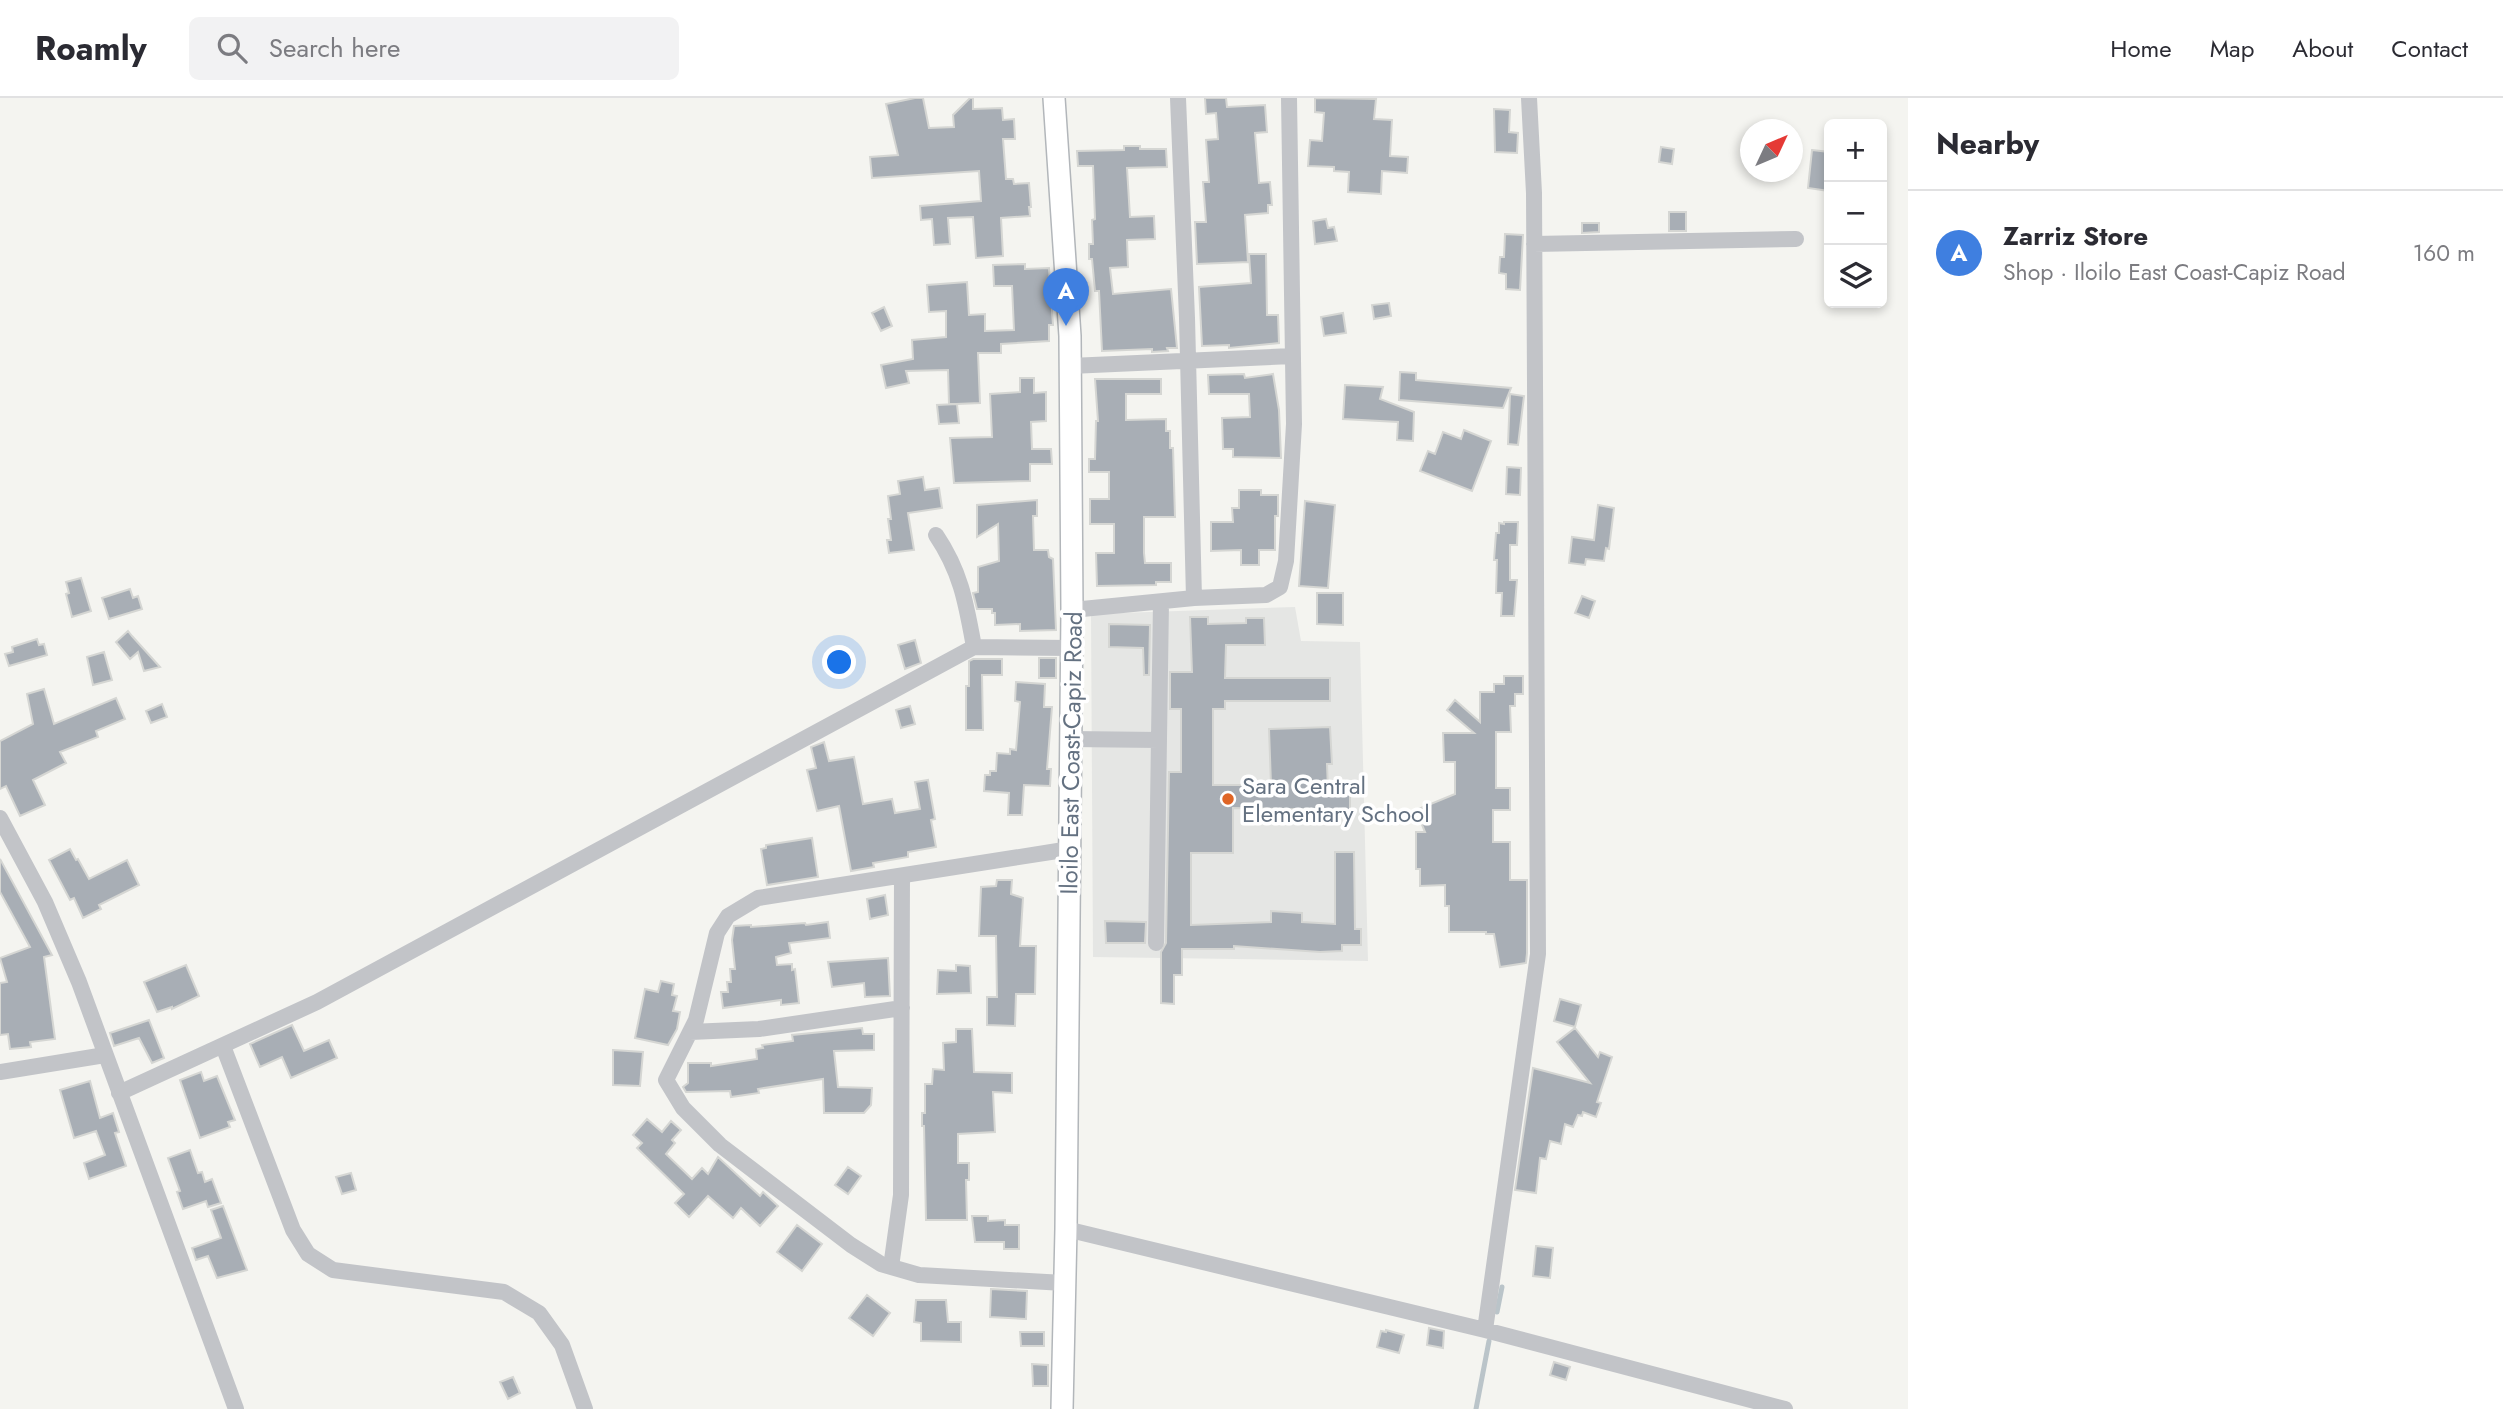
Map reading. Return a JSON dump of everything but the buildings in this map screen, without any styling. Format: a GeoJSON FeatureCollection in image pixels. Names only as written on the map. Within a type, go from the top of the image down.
{"type":"FeatureCollection","features":[{"type":"Feature","properties":{"kind":"main road","name":"Iloilo East Coast-Capiz Road"},"geometry":{"type":"LineString","coordinates":[[1054,98],[1070,366],[1072,610],[1062,1409]]}},
{"type":"Feature","properties":{"kind":"street"},"geometry":{"type":"LineString","coordinates":[[1178,98],[1194,598]]}},
{"type":"Feature","properties":{"kind":"street"},"geometry":{"type":"LineString","coordinates":[[1072,610],[1194,598],[1266,595],[1280,587],[1286,561],[1294,424],[1289,98]]}},
{"type":"Feature","properties":{"kind":"street"},"geometry":{"type":"LineString","coordinates":[[1485,1330],[1538,954],[1534,244],[1529,98]]}},
{"type":"Feature","properties":{"kind":"street"},"geometry":{"type":"LineString","coordinates":[[1534,244],[1796,239]]}},
{"type":"Feature","properties":{"kind":"street"},"geometry":{"type":"LineString","coordinates":[[1070,366],[1292,356]]}},
{"type":"Feature","properties":{"kind":"street"},"geometry":{"type":"LineString","coordinates":[[936,534],[962,586],[974,647]]}},
{"type":"Feature","properties":{"kind":"street"},"geometry":{"type":"LineString","coordinates":[[1156,943],[1161,601]]}},
{"type":"Feature","properties":{"kind":"street"},"geometry":{"type":"LineString","coordinates":[[119,1093],[317,1002],[974,647],[1072,648]]}},
{"type":"Feature","properties":{"kind":"street"},"geometry":{"type":"LineString","coordinates":[[1071,739],[1159,740]]}},
{"type":"Feature","properties":{"kind":"street"},"geometry":{"type":"LineString","coordinates":[[0,818],[45,902],[79,982],[236,1409]]}},
{"type":"Feature","properties":{"kind":"street"},"geometry":{"type":"LineString","coordinates":[[1064,1283],[919,1275],[881,1264],[851,1245],[720,1145],[683,1108],[666,1080],[696,1020],[717,933],[728,916],[758,898],[1070,849]]}},
{"type":"Feature","properties":{"kind":"street"},"geometry":{"type":"LineString","coordinates":[[891,1267],[901,1195],[902,876]]}},
{"type":"Feature","properties":{"kind":"street"},"geometry":{"type":"LineString","coordinates":[[690,1032],[760,1030],[902,1008]]}},
{"type":"Feature","properties":{"kind":"street"},"geometry":{"type":"LineString","coordinates":[[223,1046],[293,1230],[308,1254],[333,1270],[504,1292],[539,1313],[562,1345],[584,1409]]}},
{"type":"Feature","properties":{"kind":"street"},"geometry":{"type":"LineString","coordinates":[[0,1072],[105,1055]]}},
{"type":"Feature","properties":{"kind":"street"},"geometry":{"type":"LineString","coordinates":[[1066,1229],[1485,1330],[1785,1409]]}},
{"type":"Feature","properties":{"kind":"shaded area","name":"Sara Central Elementary School"},"geometry":{"type":"Polygon","coordinates":[[[1295,607],[1301,641],[1360,642],[1368,961],[1093,957],[1091,614],[1295,607]]]}},
{"type":"Feature","properties":{"kind":"waterway"},"geometry":{"type":"LineString","coordinates":[[1497,1312],[1502,1287]]}},
{"type":"Feature","properties":{"kind":"waterway"},"geometry":{"type":"LineString","coordinates":[[1476,1409],[1489,1341]]}},
{"type":"Feature","properties":{"kind":"place","name":"Zarriz Store"},"geometry":{"type":"Point","coordinates":[1066,326]}},
{"type":"Feature","properties":{"kind":"place","name":"Sara Central Elementary School"},"geometry":{"type":"Point","coordinates":[1228,799]}}]}
